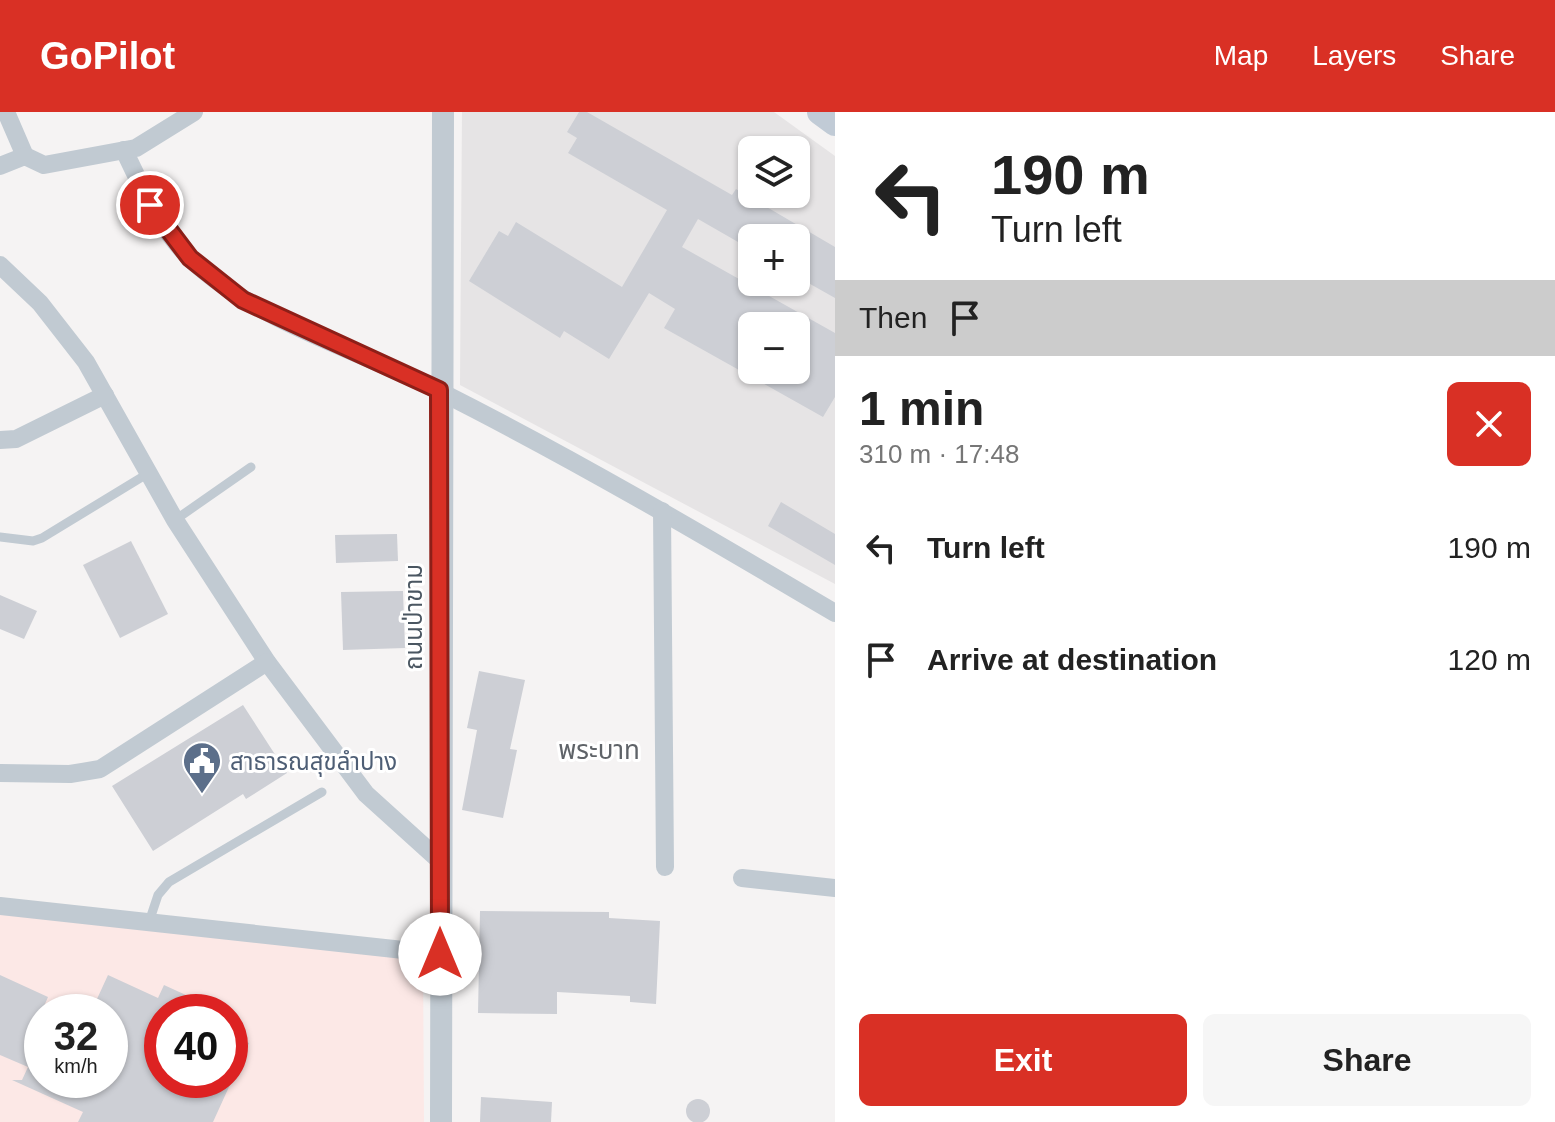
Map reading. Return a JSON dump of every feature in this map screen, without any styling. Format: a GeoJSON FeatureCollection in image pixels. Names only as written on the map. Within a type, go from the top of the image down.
{"type":"FeatureCollection","features":[{"type":"Feature","properties":{"kind":"main road"},"geometry":{"type":"LineString","coordinates":[[820,112],[835,123]]}},
{"type":"Feature","properties":{"kind":"street"},"geometry":{"type":"LineString","coordinates":[[6,112],[25,156],[44,165],[136,148],[194,112]]}},
{"type":"Feature","properties":{"kind":"street","name":"ถนนป่าขาม"},"geometry":{"type":"LineString","coordinates":[[441,1122],[439,390],[443,112]]}},
{"type":"Feature","properties":{"kind":"street"},"geometry":{"type":"LineString","coordinates":[[124,150],[150,205],[202,270],[243,300],[439,390],[662,511],[835,613]]}},
{"type":"Feature","properties":{"kind":"street"},"geometry":{"type":"LineString","coordinates":[[0,166],[25,156]]}},
{"type":"Feature","properties":{"kind":"street"},"geometry":{"type":"LineString","coordinates":[[0,265],[64,333],[105,395],[175,520],[267,662],[366,794],[439,860]]}},
{"type":"Feature","properties":{"kind":"street"},"geometry":{"type":"LineString","coordinates":[[0,440],[16,439],[105,395]]}},
{"type":"Feature","properties":{"kind":"street"},"geometry":{"type":"LineString","coordinates":[[662,511],[665,867]]}},
{"type":"Feature","properties":{"kind":"street"},"geometry":{"type":"LineString","coordinates":[[0,773],[90,774],[267,662]]}},
{"type":"Feature","properties":{"kind":"street"},"geometry":{"type":"LineString","coordinates":[[742,878],[835,888]]}},
{"type":"Feature","properties":{"kind":"street"},"geometry":{"type":"LineString","coordinates":[[0,906],[440,954]]}},
{"type":"Feature","properties":{"kind":"lane"},"geometry":{"type":"LineString","coordinates":[[175,520],[251,467]]}},
{"type":"Feature","properties":{"kind":"lane"},"geometry":{"type":"LineString","coordinates":[[0,537],[33,541],[42,538],[147,474]]}},
{"type":"Feature","properties":{"kind":"lane"},"geometry":{"type":"LineString","coordinates":[[149,922],[158,895],[169,882],[322,792]]}},
{"type":"Feature","properties":{"kind":"shaded area"},"geometry":{"type":"Polygon","coordinates":[[[462,112],[774,112],[807,136],[738,136],[738,208],[810,208],[810,138],[835,156],[835,584],[460,385],[462,112]]]}},
{"type":"Feature","properties":{"kind":"shaded area"},"geometry":{"type":"Polygon","coordinates":[[[0,912],[423,957],[424,1122],[0,1122],[0,912]]]}},
{"type":"Feature","properties":{"kind":"building"},"geometry":{"type":"Polygon","coordinates":[[[579,112],[587,112],[732,195],[738,190],[738,208],[768,208],[796,224],[738,224],[738,242],[698,219],[682,247],[738,278],[738,296],[769,296],[798,312],[738,312],[738,369],[664,328],[675,309],[649,293],[609,359],[564,331],[560,338],[469,281],[499,231],[508,236],[516,222],[622,287],[667,210],[568,153],[577,138],[567,132],[579,112]]]}},
{"type":"Feature","properties":{"kind":"building"},"geometry":{"type":"Polygon","coordinates":[[[810,232],[835,247],[835,298],[810,284],[810,232]]]}},
{"type":"Feature","properties":{"kind":"building"},"geometry":{"type":"Polygon","coordinates":[[[810,319],[835,333],[835,397],[823,417],[764,384],[810,384],[810,319]]]}},
{"type":"Feature","properties":{"kind":"building"},"geometry":{"type":"Polygon","coordinates":[[[781,502],[835,534],[835,565],[768,526],[781,502]]]}},
{"type":"Feature","properties":{"kind":"building"},"geometry":{"type":"Polygon","coordinates":[[[397,534],[398,561],[336,563],[335,535],[397,534]]]}},
{"type":"Feature","properties":{"kind":"building"},"geometry":{"type":"Polygon","coordinates":[[[131,541],[168,614],[120,638],[83,565],[131,541]]]}},
{"type":"Feature","properties":{"kind":"building"},"geometry":{"type":"Polygon","coordinates":[[[403,591],[405,648],[343,650],[341,592],[403,591]]]}},
{"type":"Feature","properties":{"kind":"building"},"geometry":{"type":"Polygon","coordinates":[[[0,595],[37,611],[24,639],[0,629],[0,595]]]}},
{"type":"Feature","properties":{"kind":"building"},"geometry":{"type":"Polygon","coordinates":[[[479,671],[525,680],[510,749],[517,750],[503,818],[462,810],[477,730],[467,728],[479,671]]]}},
{"type":"Feature","properties":{"kind":"building"},"geometry":{"type":"Polygon","coordinates":[[[243,705],[287,773],[246,799],[243,794],[153,851],[112,786],[243,705]]]}},
{"type":"Feature","properties":{"kind":"building"},"geometry":{"type":"Polygon","coordinates":[[[480,911],[609,912],[609,918],[660,921],[656,1004],[630,1002],[630,996],[557,992],[557,1014],[478,1013],[480,911]]]}},
{"type":"Feature","properties":{"kind":"building"},"geometry":{"type":"Polygon","coordinates":[[[0,975],[41,994],[24,994],[24,1065],[0,1055],[0,975]]]}},
{"type":"Feature","properties":{"kind":"building"},"geometry":{"type":"Polygon","coordinates":[[[108,975],[149,994],[144,994],[144,1098],[224,1098],[213,1122],[78,1122],[83,1112],[52,1098],[128,1098],[128,994],[99,994],[108,975]]]}},
{"type":"Feature","properties":{"kind":"building"},"geometry":{"type":"Polygon","coordinates":[[[164,985],[184,994],[160,994],[164,985]]]}},
{"type":"Feature","properties":{"kind":"building"},"geometry":{"type":"Polygon","coordinates":[[[481,1097],[552,1102],[551,1122],[480,1122],[481,1097]]]}},
{"type":"Feature","properties":{"kind":"building"},"geometry":{"type":"Polygon","coordinates":[[[698,1099],[707,1102],[710,1111],[707,1120],[698,1123],[689,1120],[686,1111],[689,1102],[698,1099]]]}},
{"type":"Feature","properties":{"kind":"place","name":"สาธารณสุขลำปาง"},"geometry":{"type":"Point","coordinates":[202,795]}},
{"type":"Feature","properties":{"kind":"district","name":"พระบาท"},"geometry":{"type":"Point","coordinates":[599,750]}},
{"type":"Feature","properties":{"kind":"route"},"geometry":{"type":"LineString","coordinates":[[150,205],[190,258],[243,300],[439,390],[440,954]]}}]}
